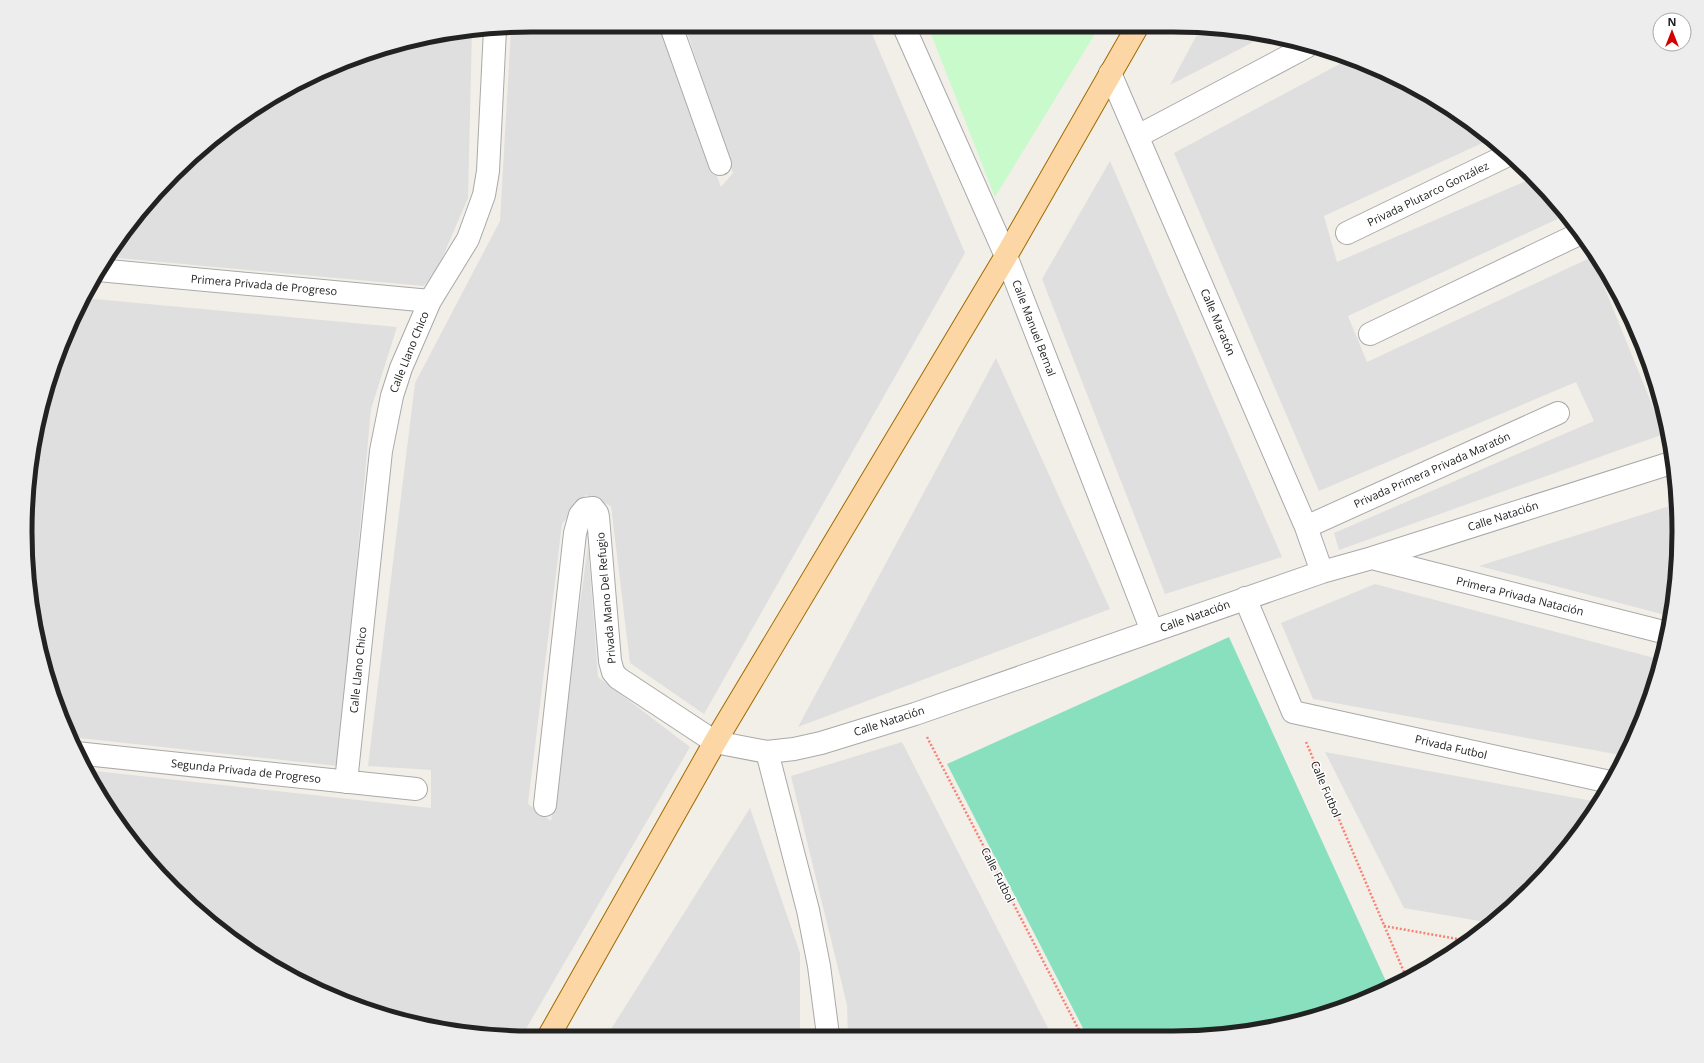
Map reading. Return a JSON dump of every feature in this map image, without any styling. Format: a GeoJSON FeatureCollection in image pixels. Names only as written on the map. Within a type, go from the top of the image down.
{"type":"FeatureCollection","features":[{"type":"Feature","properties":{"kind":"main road"},"geometry":{"type":"LineString","coordinates":[[552,1031],[715,742],[1006,256],[1134,32]]}},
{"type":"Feature","properties":{"kind":"street"},"geometry":{"type":"LineString","coordinates":[[673,32],[720,164]]}},
{"type":"Feature","properties":{"kind":"street","name":"Calle Manuel Bernal"},"geometry":{"type":"LineString","coordinates":[[906,32],[1006,256],[1152,631]]}},
{"type":"Feature","properties":{"kind":"street","name":"Calle Llano Chico"},"geometry":{"type":"LineString","coordinates":[[346,782],[381,451],[386,421],[401,368],[430,301],[468,239],[484,195],[488,171],[495,33]]}},
{"type":"Feature","properties":{"kind":"street"},"geometry":{"type":"LineString","coordinates":[[1138,136],[1302,49]]}},
{"type":"Feature","properties":{"kind":"street","name":"Calle Maratón"},"geometry":{"type":"LineString","coordinates":[[1110,74],[1306,527],[1322,572]]}},
{"type":"Feature","properties":{"kind":"street","name":"Privada Plutarco González"},"geometry":{"type":"LineString","coordinates":[[1348,233],[1503,157]]}},
{"type":"Feature","properties":{"kind":"street"},"geometry":{"type":"LineString","coordinates":[[1370,334],[1575,236]]}},
{"type":"Feature","properties":{"kind":"street","name":"Primera Privada de Progreso"},"geometry":{"type":"LineString","coordinates":[[106,271],[430,301]]}},
{"type":"Feature","properties":{"kind":"street","name":"Privada Primera Privada Maratón"},"geometry":{"type":"LineString","coordinates":[[1306,527],[1558,413]]}},
{"type":"Feature","properties":{"kind":"street","name":"Calle Natación"},"geometry":{"type":"LineString","coordinates":[[715,742],[767,752],[794,749],[821,743],[915,714],[1322,572],[1372,558],[1668,464]]}},
{"type":"Feature","properties":{"kind":"street","name":"Privada Mano Del Refugio"},"geometry":{"type":"LineString","coordinates":[[545,805],[575,533],[582,511],[588,508],[593,508],[598,517],[610,660],[613,672],[618,678],[715,742]]}},
{"type":"Feature","properties":{"kind":"street","name":"Primera Privada Natación"},"geometry":{"type":"LineString","coordinates":[[1372,558],[1661,632]]}},
{"type":"Feature","properties":{"kind":"street"},"geometry":{"type":"LineString","coordinates":[[1245,598],[1293,712]]}},
{"type":"Feature","properties":{"kind":"street","name":"Privada Futbol"},"geometry":{"type":"LineString","coordinates":[[1293,712],[1605,781]]}},
{"type":"Feature","properties":{"kind":"street"},"geometry":{"type":"LineString","coordinates":[[767,752],[808,910],[819,966],[827,1031]]}},
{"type":"Feature","properties":{"kind":"street","name":"Segunda Privada de Progreso"},"geometry":{"type":"LineString","coordinates":[[85,754],[416,789]]}},
{"type":"Feature","properties":{"kind":"path","name":"Calle Futbol"},"geometry":{"type":"LineString","coordinates":[[1293,712],[1404,973]]}},
{"type":"Feature","properties":{"kind":"path","name":"Calle Futbol"},"geometry":{"type":"LineString","coordinates":[[915,714],[1079,1031]]}},
{"type":"Feature","properties":{"kind":"path"},"geometry":{"type":"LineString","coordinates":[[1384,926],[1461,940]]}},
{"type":"Feature","properties":{"kind":"shaded area"},"geometry":{"type":"Polygon","coordinates":[[[663,32],[721,187],[733,173],[687,32],[871,32],[965,253],[704,714],[630,663],[611,506],[586,495],[562,524],[528,804],[551,821],[588,545],[598,677],[690,747],[525,1031],[466,1027],[402,1014],[340,993],[282,964],[227,928],[178,885],[135,836],[116,809],[94,771],[431,808],[431,770],[368,766],[415,383],[500,221],[511,33],[663,32]]]}},
{"type":"Feature","properties":{"kind":"shaded area"},"geometry":{"type":"Polygon","coordinates":[[[1198,33],[1238,36],[1258,40],[1170,85],[1198,33]]]}},
{"type":"Feature","properties":{"kind":"shaded area"},"geometry":{"type":"Polygon","coordinates":[[[472,35],[468,198],[437,270],[424,286],[114,258],[135,227],[178,178],[227,135],[254,116],[282,99],[340,70],[402,49],[472,35]]]}},
{"type":"Feature","properties":{"kind":"shaded area"},"geometry":{"type":"Polygon","coordinates":[[[1343,62],[1364,70],[1422,99],[1450,116],[1485,142],[1324,216],[1337,262],[1528,180],[1561,217],[1348,316],[1367,362],[1590,258],[1596,268],[1660,423],[1662,435],[1339,550],[1334,533],[1594,421],[1576,382],[1319,491],[1174,153],[1343,62]]]}},
{"type":"Feature","properties":{"kind":"shaded area"},"geometry":{"type":"Polygon","coordinates":[[[1110,161],[1282,557],[1165,594],[1042,279],[1110,161]]]}},
{"type":"Feature","properties":{"kind":"shaded area"},"geometry":{"type":"Polygon","coordinates":[[[90,299],[397,327],[371,409],[338,766],[77,738],[70,723],[49,661],[36,597],[32,532],[36,466],[49,402],[70,340],[90,299]]]}},
{"type":"Feature","properties":{"kind":"shaded area"},"geometry":{"type":"Polygon","coordinates":[[[996,358],[1110,609],[798,727],[996,358]]]}},
{"type":"Feature","properties":{"kind":"shaded area"},"geometry":{"type":"Polygon","coordinates":[[[1671,506],[1671,564],[1665,615],[1479,566],[1671,506]]]}},
{"type":"Feature","properties":{"kind":"shaded area"},"geometry":{"type":"Polygon","coordinates":[[[1375,584],[1656,658],[1634,723],[1619,755],[1313,699],[1281,623],[1375,584]]]}},
{"type":"Feature","properties":{"kind":"shaded area"},"geometry":{"type":"Polygon","coordinates":[[[902,742],[1049,1031],[848,1031],[847,1005],[791,776],[902,742]]]}},
{"type":"Feature","properties":{"kind":"shaded area"},"geometry":{"type":"Polygon","coordinates":[[[1325,752],[1593,801],[1569,836],[1548,861],[1526,885],[1484,922],[1404,908],[1325,752]]]}},
{"type":"Feature","properties":{"kind":"shaded area"},"geometry":{"type":"Polygon","coordinates":[[[750,808],[800,953],[800,1031],[610,1031],[750,808]]]}},
{"type":"Feature","properties":{"kind":"green space"},"geometry":{"type":"Polygon","coordinates":[[[930,32],[1096,32],[995,197],[930,32]]]}},
{"type":"Feature","properties":{"kind":"green space"},"geometry":{"type":"Polygon","coordinates":[[[1229,637],[1386,982],[1364,993],[1302,1014],[1238,1027],[1172,1031],[1084,1031],[947,764],[1229,637]]]}}]}
